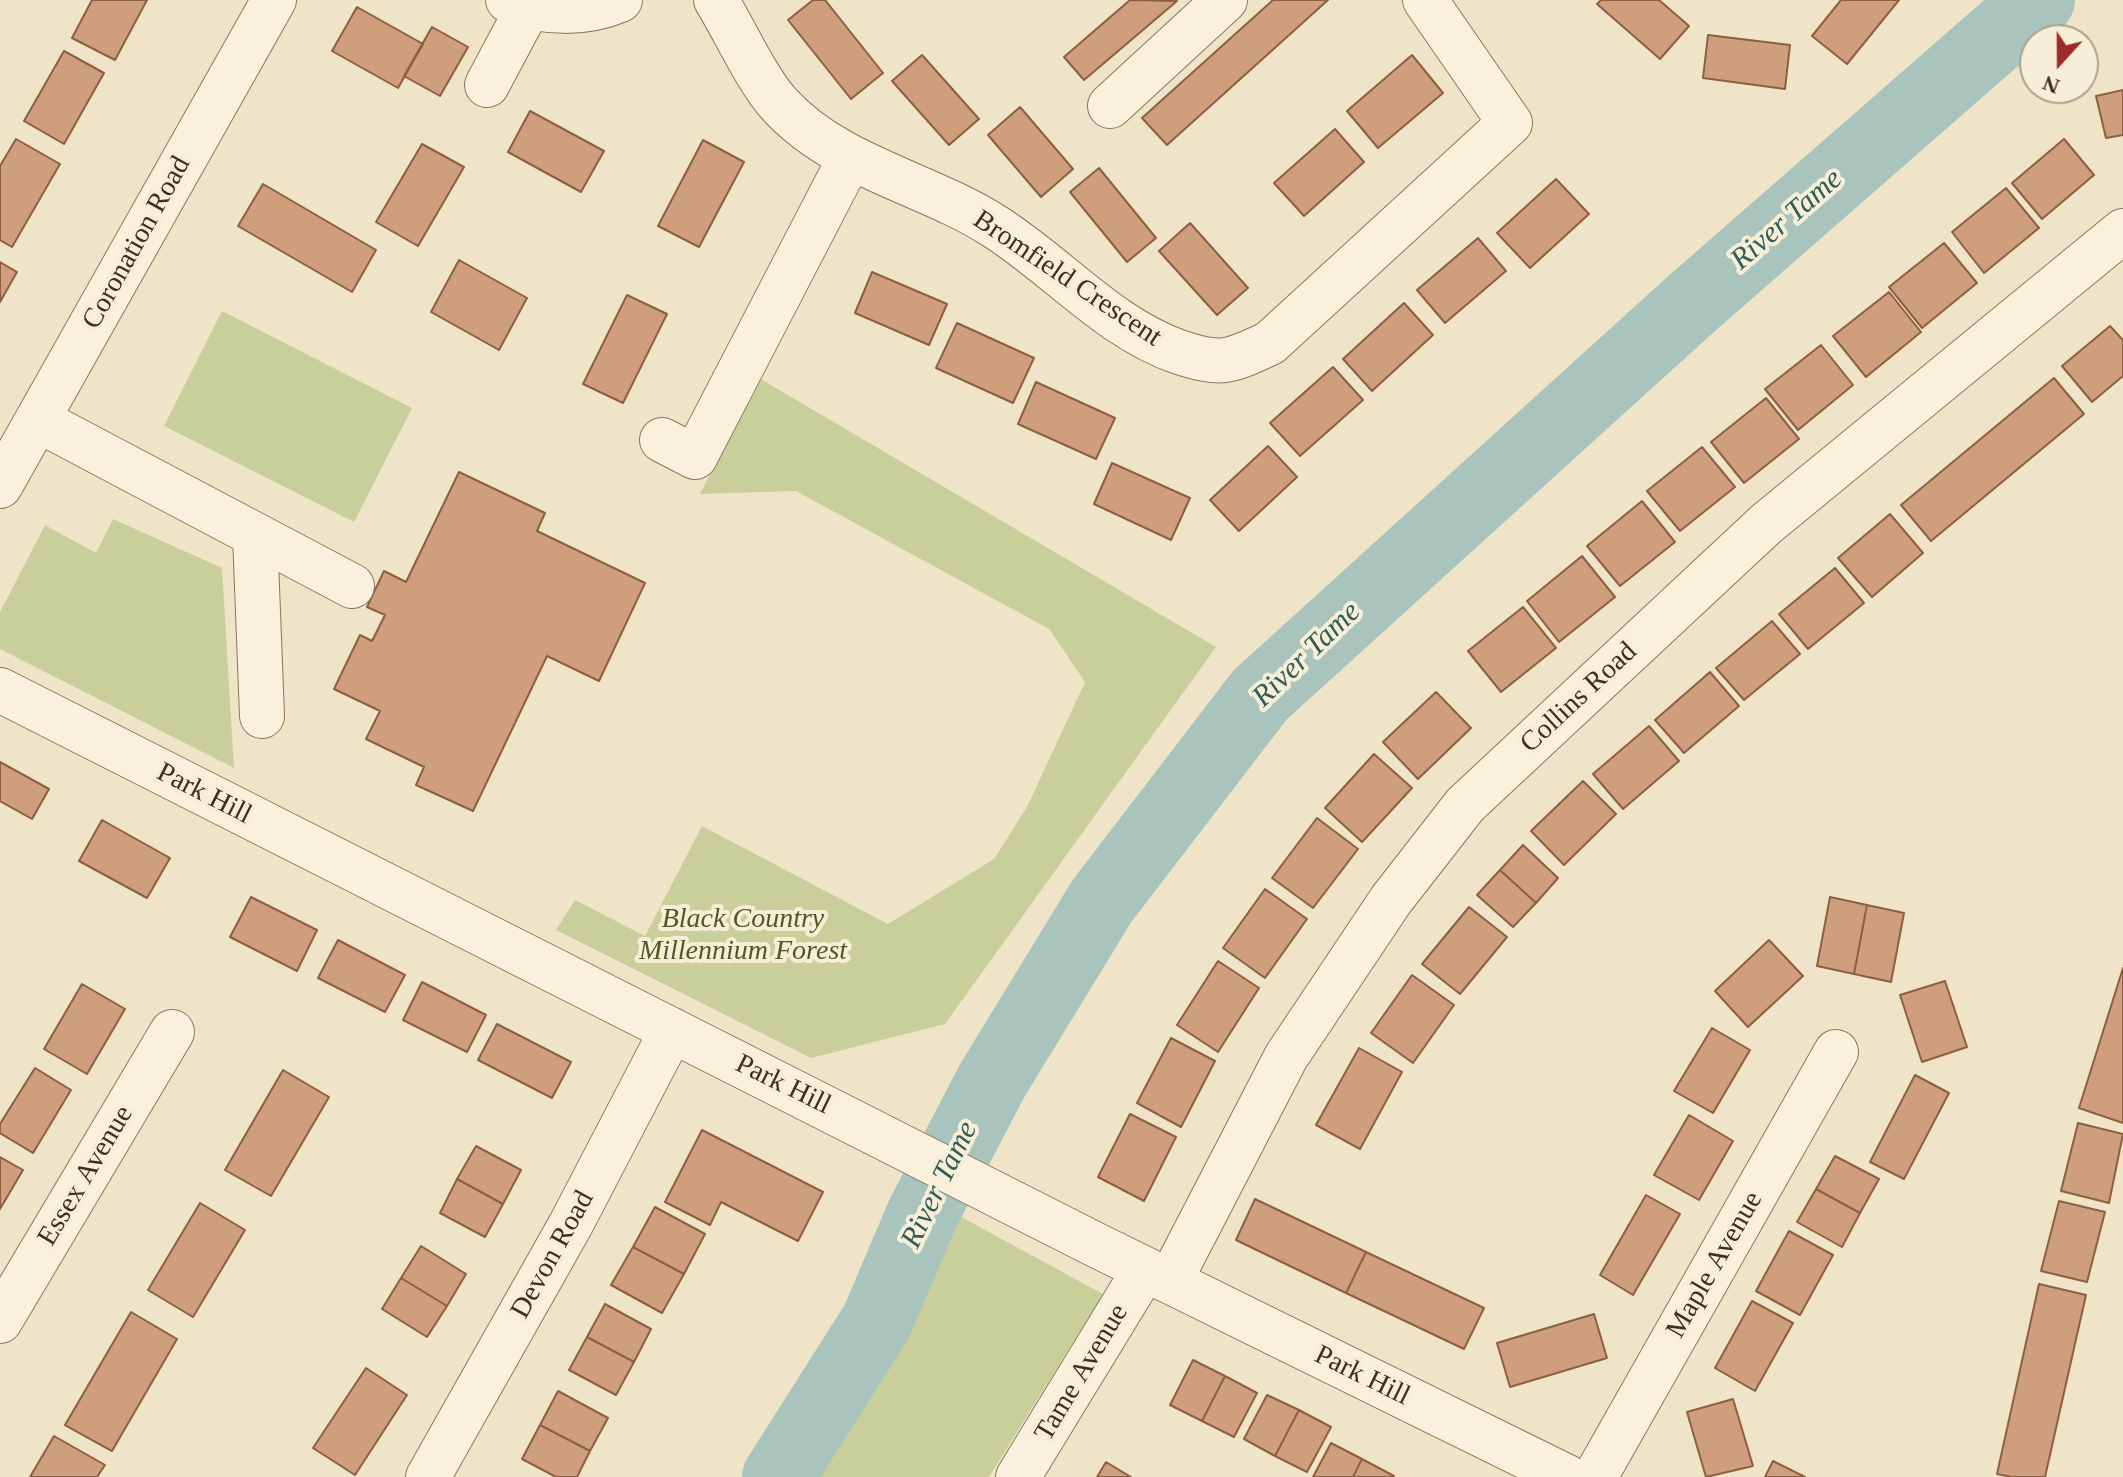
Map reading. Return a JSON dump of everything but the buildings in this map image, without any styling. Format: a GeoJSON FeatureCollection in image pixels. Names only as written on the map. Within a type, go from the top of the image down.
{"type":"FeatureCollection","features":[{"type":"Feature","properties":{"kind":"street","name":"Coronation Road"},"geometry":{"type":"LineString","coordinates":[[0,486],[274,0]]}},
{"type":"Feature","properties":{"kind":"street"},"geometry":{"type":"LineString","coordinates":[[487,85],[518,4],[572,12],[620,0]]}},
{"type":"Feature","properties":{"kind":"street","name":"Bromfield Crescent"},"geometry":{"type":"LineString","coordinates":[[716,0],[778,103],[850,158],[993,225],[1146,339],[1182,353],[1227,362],[1270,343],[1510,123],[1425,0]]}},
{"type":"Feature","properties":{"kind":"street"},"geometry":{"type":"LineString","coordinates":[[1110,106],[1225,0]]}},
{"type":"Feature","properties":{"kind":"street"},"geometry":{"type":"LineString","coordinates":[[662,440],[695,457],[850,158]]}},
{"type":"Feature","properties":{"kind":"street","name":"Collins Road"},"geometry":{"type":"LineString","coordinates":[[1157,1275],[1286,1057],[1391,900],[1465,805],[1766,524],[2123,231]]}},
{"type":"Feature","properties":{"kind":"street"},"geometry":{"type":"LineString","coordinates":[[38,420],[352,586]]}},
{"type":"Feature","properties":{"kind":"street"},"geometry":{"type":"LineString","coordinates":[[255,535],[262,716]]}},
{"type":"Feature","properties":{"kind":"street","name":"Park Hill"},"geometry":{"type":"LineString","coordinates":[[0,690],[1157,1275],[1567,1477]]}},
{"type":"Feature","properties":{"kind":"street","name":"Devon Road"},"geometry":{"type":"LineString","coordinates":[[428,1477],[571,1224],[672,1030]]}},
{"type":"Feature","properties":{"kind":"street","name":"Essex Avenue"},"geometry":{"type":"LineString","coordinates":[[0,1321],[172,1032]]}},
{"type":"Feature","properties":{"kind":"street","name":"Maple Avenue"},"geometry":{"type":"LineString","coordinates":[[1595,1477],[1836,1052]]}},
{"type":"Feature","properties":{"kind":"street","name":"Tame Avenue"},"geometry":{"type":"LineString","coordinates":[[1018,1477],[1157,1275]]}},
{"type":"Feature","properties":{"kind":"green space"},"geometry":{"type":"Polygon","coordinates":[[[222,311],[412,408],[354,522],[164,426],[222,311]]]}},
{"type":"Feature","properties":{"kind":"green space","name":"Black Country Millennium Forest"},"geometry":{"type":"Polygon","coordinates":[[[759,378],[1216,647],[945,1024],[811,1058],[556,930],[575,900],[645,936],[702,826],[888,924],[994,859],[1027,807],[1085,682],[1049,629],[796,491],[700,494],[759,378]]]}},
{"type":"Feature","properties":{"kind":"green space"},"geometry":{"type":"Polygon","coordinates":[[[113,519],[222,568],[234,768],[0,649],[0,612],[45,525],[96,553],[113,519]]]}},
{"type":"Feature","properties":{"kind":"green space"},"geometry":{"type":"Polygon","coordinates":[[[954,1213],[1103,1294],[989,1477],[797,1477],[915,1299],[954,1213]]]}},
{"type":"Feature","properties":{"kind":"waterway","name":"River Tame"},"geometry":{"type":"LineString","coordinates":[[778,1477],[877,1321],[922,1215],[992,1081],[1102,901],[1260,695],[1690,305],[2039,0]]}}]}
